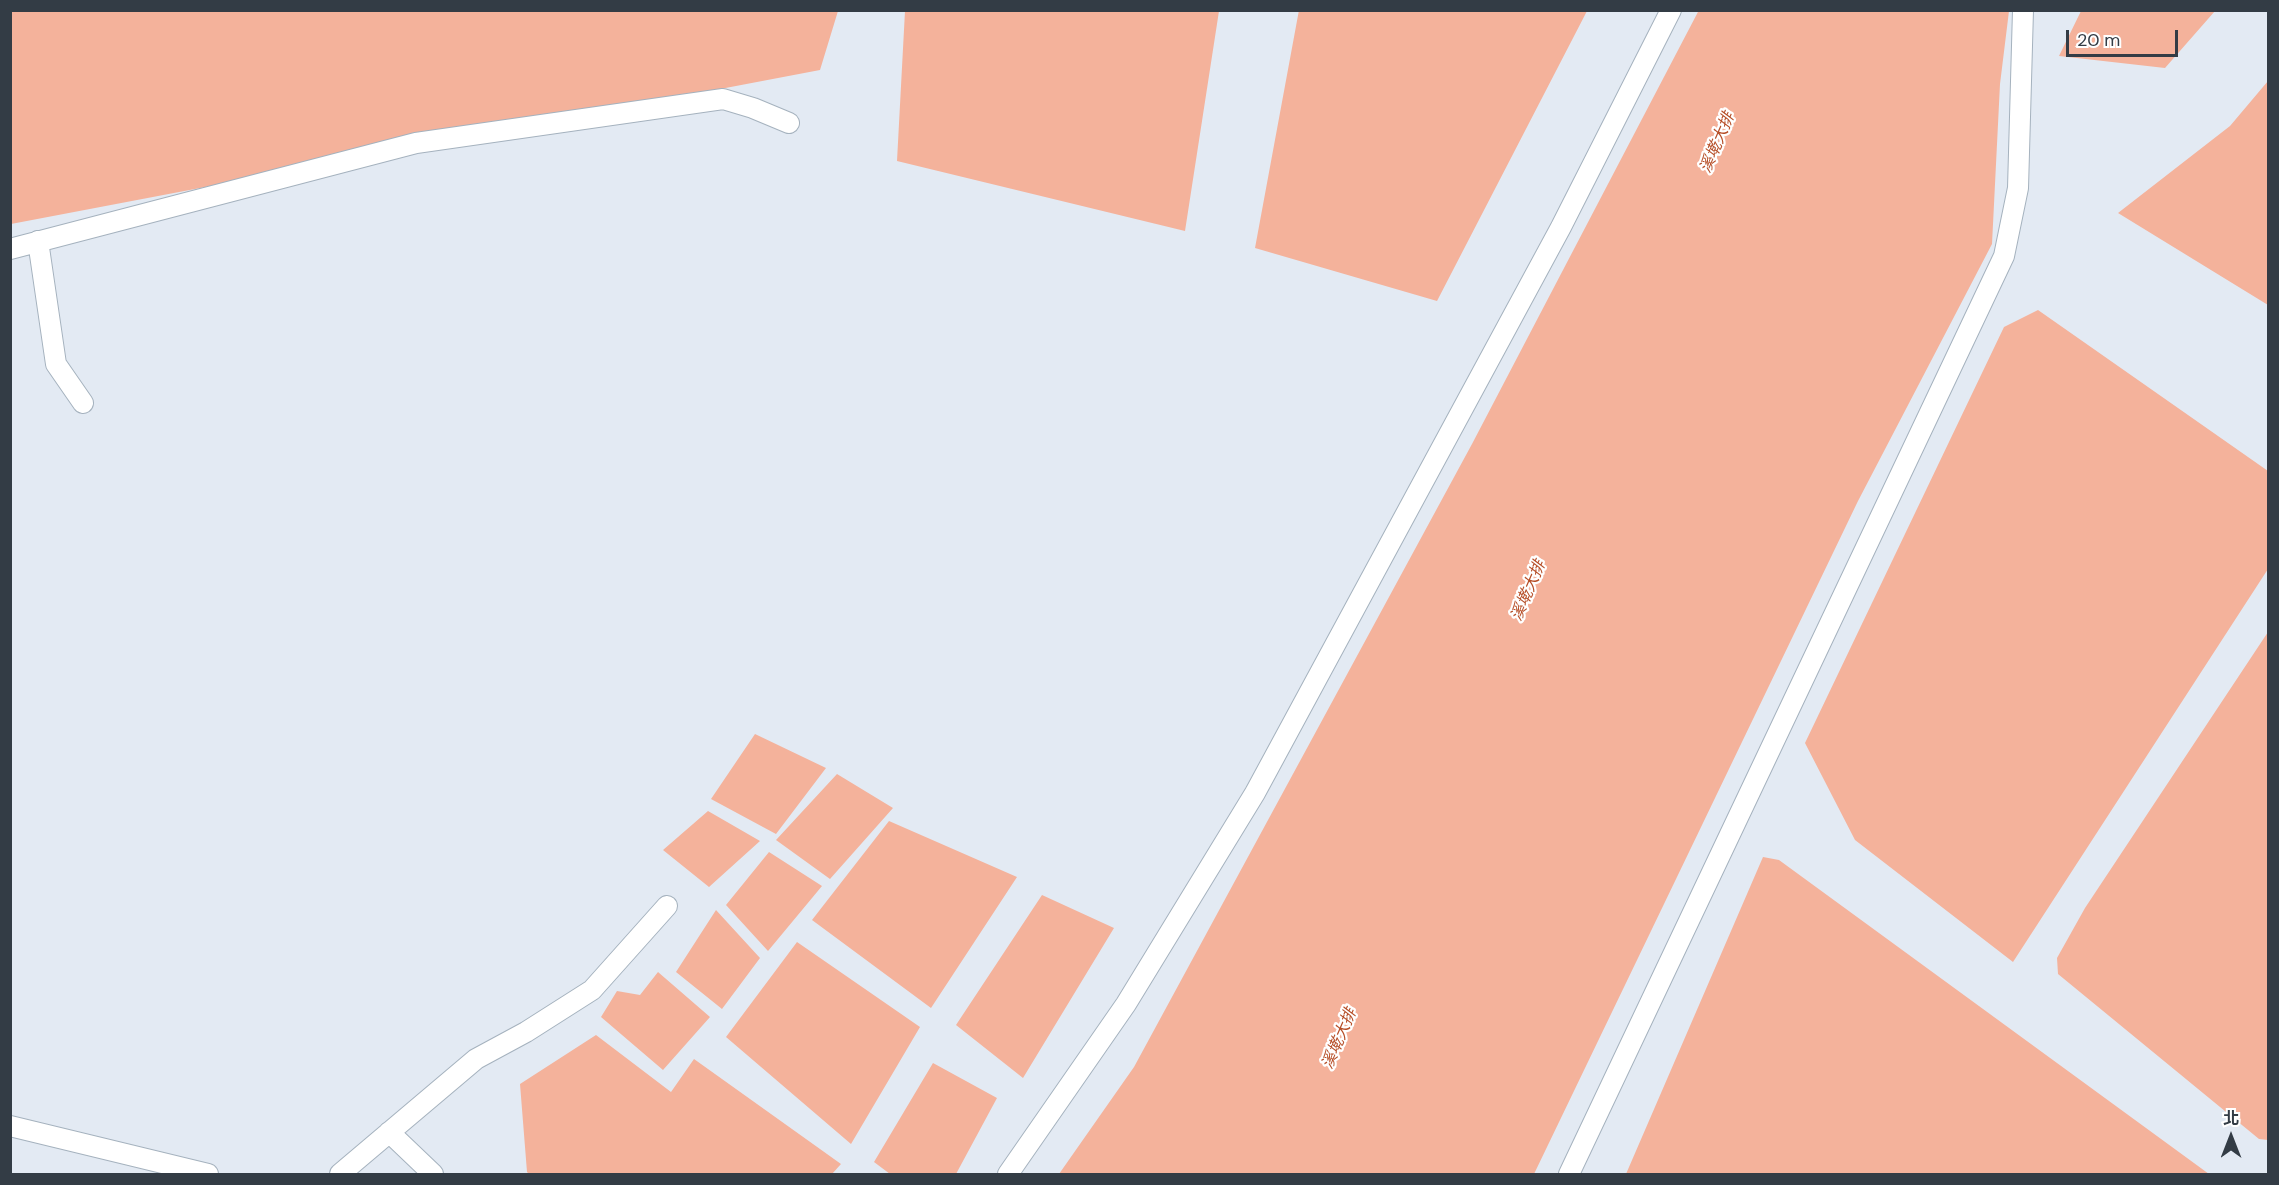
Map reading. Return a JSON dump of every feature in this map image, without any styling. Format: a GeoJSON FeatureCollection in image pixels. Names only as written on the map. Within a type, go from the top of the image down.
{"type":"FeatureCollection","features":[{"type":"Feature","properties":{"kind":"lane"},"geometry":{"type":"LineString","coordinates":[[1008,1174],[1126,1004],[1255,793],[1555,238],[1671,10]]}},
{"type":"Feature","properties":{"kind":"lane"},"geometry":{"type":"LineString","coordinates":[[1569,1174],[2004,256],[2018,188],[2023,10]]}},
{"type":"Feature","properties":{"kind":"lane"},"geometry":{"type":"LineString","coordinates":[[10,249],[416,143],[723,99],[789,123]]}},
{"type":"Feature","properties":{"kind":"lane"},"geometry":{"type":"LineString","coordinates":[[38,242],[56,364],[83,403]]}},
{"type":"Feature","properties":{"kind":"lane"},"geometry":{"type":"LineString","coordinates":[[340,1174],[476,1059],[526,1032],[592,990],[667,906]]}},
{"type":"Feature","properties":{"kind":"lane"},"geometry":{"type":"LineString","coordinates":[[10,1126],[208,1174]]}},
{"type":"Feature","properties":{"kind":"lane"},"geometry":{"type":"LineString","coordinates":[[389,1132],[433,1174]]}},
{"type":"Feature","properties":{"kind":"water"},"geometry":{"type":"Polygon","coordinates":[[[1299,10],[1587,11],[1437,301],[1255,248],[1299,10]]]}},
{"type":"Feature","properties":{"kind":"water","name":"溪墘大排"},"geometry":{"type":"Polygon","coordinates":[[[1699,10],[2009,11],[2000,84],[1992,244],[1858,501],[1534,1174],[1059,1174],[1134,1067],[1472,444],[1699,10]]]}},
{"type":"Feature","properties":{"kind":"water"},"geometry":{"type":"Polygon","coordinates":[[[2081,10],[2215,11],[2165,68],[2059,56],[2081,10]]]}},
{"type":"Feature","properties":{"kind":"water"},"geometry":{"type":"Polygon","coordinates":[[[11,11],[838,11],[820,70],[11,224],[11,11]]]}},
{"type":"Feature","properties":{"kind":"water"},"geometry":{"type":"Polygon","coordinates":[[[905,11],[1219,11],[1185,231],[897,161],[905,11]]]}},
{"type":"Feature","properties":{"kind":"water"},"geometry":{"type":"Polygon","coordinates":[[[2268,81],[2268,305],[2118,213],[2230,126],[2268,81]]]}},
{"type":"Feature","properties":{"kind":"water"},"geometry":{"type":"Polygon","coordinates":[[[2038,310],[2268,471],[2268,569],[2013,962],[1855,840],[1805,743],[2004,327],[2038,310]]]}},
{"type":"Feature","properties":{"kind":"water"},"geometry":{"type":"Polygon","coordinates":[[[2268,632],[2268,1140],[2259,1139],[2058,974],[2057,958],[2085,908],[2268,632]]]}},
{"type":"Feature","properties":{"kind":"water"},"geometry":{"type":"Polygon","coordinates":[[[755,734],[826,768],[776,834],[711,799],[755,734]]]}},
{"type":"Feature","properties":{"kind":"water"},"geometry":{"type":"Polygon","coordinates":[[[837,774],[893,808],[830,879],[776,840],[837,774]]]}},
{"type":"Feature","properties":{"kind":"water"},"geometry":{"type":"Polygon","coordinates":[[[708,811],[760,841],[709,887],[663,850],[708,811]]]}},
{"type":"Feature","properties":{"kind":"water"},"geometry":{"type":"Polygon","coordinates":[[[889,821],[1017,877],[931,1008],[812,920],[889,821]]]}},
{"type":"Feature","properties":{"kind":"water"},"geometry":{"type":"Polygon","coordinates":[[[769,852],[822,886],[768,951],[726,905],[769,852]]]}},
{"type":"Feature","properties":{"kind":"water"},"geometry":{"type":"Polygon","coordinates":[[[1763,857],[1779,860],[2209,1174],[1626,1174],[1763,857]]]}},
{"type":"Feature","properties":{"kind":"water"},"geometry":{"type":"Polygon","coordinates":[[[1042,895],[1114,928],[1023,1078],[956,1025],[1042,895]]]}},
{"type":"Feature","properties":{"kind":"water"},"geometry":{"type":"Polygon","coordinates":[[[716,910],[760,958],[722,1009],[676,972],[716,910]]]}},
{"type":"Feature","properties":{"kind":"water"},"geometry":{"type":"Polygon","coordinates":[[[797,942],[920,1027],[851,1144],[726,1037],[797,942]]]}},
{"type":"Feature","properties":{"kind":"water"},"geometry":{"type":"Polygon","coordinates":[[[658,972],[710,1017],[663,1070],[601,1017],[617,991],[640,995],[658,972]]]}},
{"type":"Feature","properties":{"kind":"water"},"geometry":{"type":"Polygon","coordinates":[[[596,1035],[671,1092],[694,1059],[841,1164],[832,1174],[529,1174],[520,1084],[596,1035]]]}},
{"type":"Feature","properties":{"kind":"water"},"geometry":{"type":"Polygon","coordinates":[[[933,1063],[997,1098],[956,1174],[890,1174],[874,1162],[933,1063]]]}}]}
